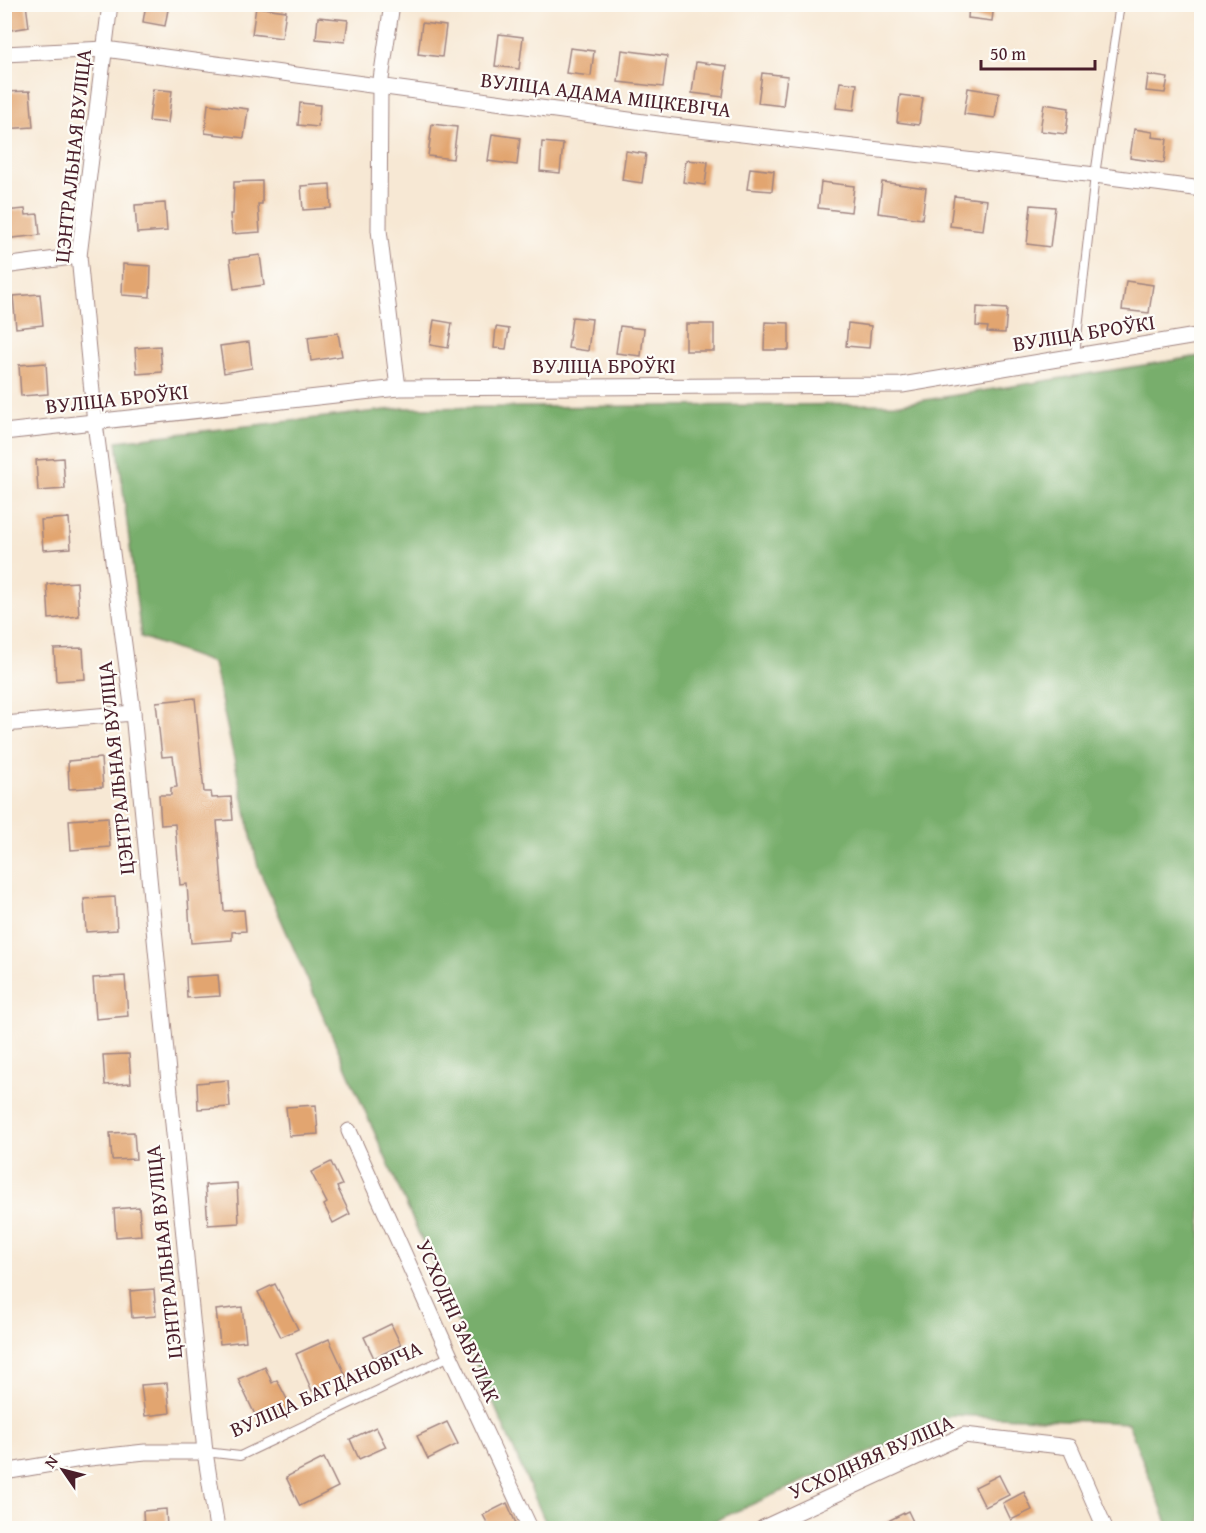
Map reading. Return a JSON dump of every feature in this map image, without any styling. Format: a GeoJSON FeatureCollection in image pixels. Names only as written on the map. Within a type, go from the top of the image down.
{"type":"FeatureCollection","features":[{"type":"Feature","properties":{"kind":"street","name":"ЦЭНТРАЛЬНАЯ ВУЛІЦА"},"geometry":{"type":"LineString","coordinates":[[110,4],[79,256],[95,423],[133,713],[205,1452],[217,1528]]}},
{"type":"Feature","properties":{"kind":"street"},"geometry":{"type":"LineString","coordinates":[[392,4],[380,86],[379,230],[398,388]]}},
{"type":"Feature","properties":{"kind":"street","name":"ВУЛІЦА АДАМА МІЦКЕВІЧА"},"geometry":{"type":"LineString","coordinates":[[4,54],[105,49],[673,126],[1202,189]]}},
{"type":"Feature","properties":{"kind":"street"},"geometry":{"type":"LineString","coordinates":[[4,266],[79,256]]}},
{"type":"Feature","properties":{"kind":"street","name":"ВУЛІЦА БРОЎКІ"},"geometry":{"type":"LineString","coordinates":[[4,432],[398,388],[902,385],[1202,335]]}},
{"type":"Feature","properties":{"kind":"street"},"geometry":{"type":"LineString","coordinates":[[4,724],[133,713]]}},
{"type":"Feature","properties":{"kind":"street","name":"УСХОДНІ ЗАВУЛАК"},"geometry":{"type":"LineString","coordinates":[[349,1131],[530,1528]]}},
{"type":"Feature","properties":{"kind":"street","name":"УСХОДНЯЯ ВУЛІЦА"},"geometry":{"type":"LineString","coordinates":[[763,1528],[964,1435],[1070,1447],[1105,1528]]}},
{"type":"Feature","properties":{"kind":"street","name":"ВУЛІЦА БАГДАНОВІЧА"},"geometry":{"type":"LineString","coordinates":[[4,1472],[81,1459],[145,1452],[205,1452]]}},
{"type":"Feature","properties":{"kind":"lane"},"geometry":{"type":"LineString","coordinates":[[1075,355],[1095,175],[1120,4]]}},
{"type":"Feature","properties":{"kind":"lane","name":"ВУЛІЦА БАГДАНОВІЧА"},"geometry":{"type":"LineString","coordinates":[[205,1452],[240,1456],[450,1356]]}},
{"type":"Feature","properties":{"kind":"green space"},"geometry":{"type":"Polygon","coordinates":[[[1201,356],[1201,1528],[1169,1528],[1128,1423],[953,1415],[699,1528],[548,1528],[258,867],[213,663],[141,637],[117,441],[403,408],[900,404],[1201,356]]]}},
{"type":"Feature","properties":{"kind":"building"},"geometry":{"type":"Polygon","coordinates":[[[4,4],[26,4],[29,27],[4,31],[4,4]]]}},
{"type":"Feature","properties":{"kind":"building"},"geometry":{"type":"Polygon","coordinates":[[[146,4],[169,4],[165,26],[143,22],[146,4]]]}},
{"type":"Feature","properties":{"kind":"building"},"geometry":{"type":"Polygon","coordinates":[[[969,4],[994,4],[992,21],[968,18],[969,4]]]}},
{"type":"Feature","properties":{"kind":"building"},"geometry":{"type":"Polygon","coordinates":[[[256,7],[286,11],[282,38],[252,34],[256,7]]]}},
{"type":"Feature","properties":{"kind":"building"},"geometry":{"type":"Polygon","coordinates":[[[318,17],[348,20],[345,42],[316,39],[318,17]]]}},
{"type":"Feature","properties":{"kind":"building"},"geometry":{"type":"Polygon","coordinates":[[[422,23],[446,26],[442,57],[418,54],[422,23]]]}},
{"type":"Feature","properties":{"kind":"building"},"geometry":{"type":"Polygon","coordinates":[[[499,34],[523,37],[519,69],[495,66],[499,34]]]}},
{"type":"Feature","properties":{"kind":"building"},"geometry":{"type":"Polygon","coordinates":[[[570,48],[594,51],[591,76],[566,73],[570,48]]]}},
{"type":"Feature","properties":{"kind":"building"},"geometry":{"type":"Polygon","coordinates":[[[622,50],[667,56],[663,87],[618,82],[622,50]]]}},
{"type":"Feature","properties":{"kind":"building"},"geometry":{"type":"Polygon","coordinates":[[[696,62],[727,66],[723,97],[692,93],[696,62]]]}},
{"type":"Feature","properties":{"kind":"building"},"geometry":{"type":"Polygon","coordinates":[[[762,73],[787,76],[783,106],[758,103],[762,73]]]}},
{"type":"Feature","properties":{"kind":"building"},"geometry":{"type":"Polygon","coordinates":[[[1148,75],[1168,78],[1165,93],[1146,91],[1148,75]]]}},
{"type":"Feature","properties":{"kind":"building"},"geometry":{"type":"Polygon","coordinates":[[[840,82],[857,84],[854,110],[836,108],[840,82]]]}},
{"type":"Feature","properties":{"kind":"building"},"geometry":{"type":"Polygon","coordinates":[[[968,88],[999,93],[995,118],[964,114],[968,88]]]}},
{"type":"Feature","properties":{"kind":"building"},"geometry":{"type":"Polygon","coordinates":[[[153,89],[172,91],[168,123],[149,121],[153,89]]]}},
{"type":"Feature","properties":{"kind":"building"},"geometry":{"type":"Polygon","coordinates":[[[30,91],[33,127],[4,129],[4,92],[30,91]]]}},
{"type":"Feature","properties":{"kind":"building"},"geometry":{"type":"Polygon","coordinates":[[[900,95],[923,98],[919,125],[897,122],[900,95]]]}},
{"type":"Feature","properties":{"kind":"building"},"geometry":{"type":"Polygon","coordinates":[[[300,103],[320,105],[318,127],[298,125],[300,103]]]}},
{"type":"Feature","properties":{"kind":"building"},"geometry":{"type":"Polygon","coordinates":[[[208,104],[248,109],[244,138],[205,133],[208,104]]]}},
{"type":"Feature","properties":{"kind":"building"},"geometry":{"type":"Polygon","coordinates":[[[1044,104],[1069,108],[1066,134],[1040,131],[1044,104]]]}},
{"type":"Feature","properties":{"kind":"building"},"geometry":{"type":"Polygon","coordinates":[[[432,124],[457,127],[453,159],[428,156],[432,124]]]}},
{"type":"Feature","properties":{"kind":"building"},"geometry":{"type":"Polygon","coordinates":[[[1134,129],[1153,132],[1152,137],[1167,139],[1164,163],[1130,158],[1134,129]]]}},
{"type":"Feature","properties":{"kind":"building"},"geometry":{"type":"Polygon","coordinates":[[[492,134],[520,138],[517,165],[488,161],[492,134]]]}},
{"type":"Feature","properties":{"kind":"building"},"geometry":{"type":"Polygon","coordinates":[[[542,142],[563,144],[560,173],[540,171],[542,142]]]}},
{"type":"Feature","properties":{"kind":"building"},"geometry":{"type":"Polygon","coordinates":[[[626,151],[646,154],[642,183],[622,180],[626,151]]]}},
{"type":"Feature","properties":{"kind":"building"},"geometry":{"type":"Polygon","coordinates":[[[686,160],[708,162],[705,185],[683,182],[686,160]]]}},
{"type":"Feature","properties":{"kind":"building"},"geometry":{"type":"Polygon","coordinates":[[[750,168],[774,171],[772,191],[747,189],[750,168]]]}},
{"type":"Feature","properties":{"kind":"building"},"geometry":{"type":"Polygon","coordinates":[[[262,181],[262,204],[258,204],[260,232],[232,234],[230,214],[233,214],[234,182],[262,181]]]}},
{"type":"Feature","properties":{"kind":"building"},"geometry":{"type":"Polygon","coordinates":[[[821,182],[854,186],[851,212],[818,208],[821,182]]]}},
{"type":"Feature","properties":{"kind":"building"},"geometry":{"type":"Polygon","coordinates":[[[882,182],[926,188],[922,219],[878,213],[882,182]]]}},
{"type":"Feature","properties":{"kind":"building"},"geometry":{"type":"Polygon","coordinates":[[[330,184],[331,208],[303,210],[301,186],[330,184]]]}},
{"type":"Feature","properties":{"kind":"building"},"geometry":{"type":"Polygon","coordinates":[[[954,196],[987,200],[983,230],[950,226],[954,196]]]}},
{"type":"Feature","properties":{"kind":"building"},"geometry":{"type":"Polygon","coordinates":[[[165,203],[167,231],[137,233],[135,205],[165,203]]]}},
{"type":"Feature","properties":{"kind":"building"},"geometry":{"type":"Polygon","coordinates":[[[1031,205],[1055,207],[1050,247],[1027,244],[1031,205]]]}},
{"type":"Feature","properties":{"kind":"building"},"geometry":{"type":"Polygon","coordinates":[[[25,209],[26,215],[38,214],[40,235],[4,239],[4,211],[25,209]]]}},
{"type":"Feature","properties":{"kind":"building"},"geometry":{"type":"Polygon","coordinates":[[[260,255],[264,285],[234,289],[230,259],[260,255]]]}},
{"type":"Feature","properties":{"kind":"building"},"geometry":{"type":"Polygon","coordinates":[[[123,264],[151,266],[150,297],[122,295],[123,264]]]}},
{"type":"Feature","properties":{"kind":"building"},"geometry":{"type":"Polygon","coordinates":[[[1126,281],[1153,285],[1149,313],[1122,310],[1126,281]]]}},
{"type":"Feature","properties":{"kind":"building"},"geometry":{"type":"Polygon","coordinates":[[[40,294],[43,325],[16,328],[13,296],[40,294]]]}},
{"type":"Feature","properties":{"kind":"building"},"geometry":{"type":"Polygon","coordinates":[[[977,307],[1007,309],[1005,333],[987,332],[988,327],[976,326],[977,307]]]}},
{"type":"Feature","properties":{"kind":"building"},"geometry":{"type":"Polygon","coordinates":[[[572,317],[592,319],[588,351],[568,348],[572,317]]]}},
{"type":"Feature","properties":{"kind":"building"},"geometry":{"type":"Polygon","coordinates":[[[434,320],[452,323],[448,348],[430,345],[434,320]]]}},
{"type":"Feature","properties":{"kind":"building"},"geometry":{"type":"Polygon","coordinates":[[[765,322],[789,323],[789,350],[764,350],[765,322]]]}},
{"type":"Feature","properties":{"kind":"building"},"geometry":{"type":"Polygon","coordinates":[[[848,323],[871,326],[869,348],[846,346],[848,323]]]}},
{"type":"Feature","properties":{"kind":"building"},"geometry":{"type":"Polygon","coordinates":[[[686,324],[714,324],[714,351],[686,351],[686,324]]]}},
{"type":"Feature","properties":{"kind":"building"},"geometry":{"type":"Polygon","coordinates":[[[620,326],[644,329],[641,356],[616,353],[620,326]]]}},
{"type":"Feature","properties":{"kind":"building"},"geometry":{"type":"Polygon","coordinates":[[[496,327],[509,329],[506,349],[494,348],[496,327]]]}},
{"type":"Feature","properties":{"kind":"building"},"geometry":{"type":"Polygon","coordinates":[[[338,333],[342,356],[311,361],[308,337],[338,333]]]}},
{"type":"Feature","properties":{"kind":"building"},"geometry":{"type":"Polygon","coordinates":[[[249,342],[252,368],[224,373],[220,346],[249,342]]]}},
{"type":"Feature","properties":{"kind":"building"},"geometry":{"type":"Polygon","coordinates":[[[160,346],[162,372],[137,374],[135,348],[160,346]]]}},
{"type":"Feature","properties":{"kind":"building"},"geometry":{"type":"Polygon","coordinates":[[[46,363],[48,394],[21,396],[19,365],[46,363]]]}},
{"type":"Feature","properties":{"kind":"building"},"geometry":{"type":"Polygon","coordinates":[[[63,458],[65,489],[38,491],[36,460],[63,458]]]}},
{"type":"Feature","properties":{"kind":"building"},"geometry":{"type":"Polygon","coordinates":[[[69,518],[71,548],[43,550],[41,520],[69,518]]]}},
{"type":"Feature","properties":{"kind":"building"},"geometry":{"type":"Polygon","coordinates":[[[77,582],[79,616],[49,619],[47,584],[77,582]]]}},
{"type":"Feature","properties":{"kind":"building"},"geometry":{"type":"Polygon","coordinates":[[[83,648],[85,679],[56,681],[54,649],[83,648]]]}},
{"type":"Feature","properties":{"kind":"building"},"geometry":{"type":"Polygon","coordinates":[[[195,698],[204,792],[211,792],[212,798],[231,797],[233,820],[217,821],[224,911],[244,910],[246,931],[232,932],[232,940],[191,943],[187,884],[180,885],[175,824],[161,825],[159,795],[171,795],[171,788],[177,787],[173,756],[162,757],[156,702],[195,698]]]}},
{"type":"Feature","properties":{"kind":"building"},"geometry":{"type":"Polygon","coordinates":[[[101,758],[103,787],[69,789],[68,761],[101,758]]]}},
{"type":"Feature","properties":{"kind":"building"},"geometry":{"type":"Polygon","coordinates":[[[108,817],[110,847],[71,850],[69,820],[108,817]]]}},
{"type":"Feature","properties":{"kind":"building"},"geometry":{"type":"Polygon","coordinates":[[[115,897],[117,930],[86,932],[84,899],[115,897]]]}},
{"type":"Feature","properties":{"kind":"building"},"geometry":{"type":"Polygon","coordinates":[[[218,975],[220,996],[187,998],[186,977],[218,975]]]}},
{"type":"Feature","properties":{"kind":"building"},"geometry":{"type":"Polygon","coordinates":[[[125,976],[128,1016],[96,1019],[93,978],[125,976]]]}},
{"type":"Feature","properties":{"kind":"building"},"geometry":{"type":"Polygon","coordinates":[[[129,1054],[131,1083],[105,1085],[103,1055],[129,1054]]]}},
{"type":"Feature","properties":{"kind":"building"},"geometry":{"type":"Polygon","coordinates":[[[228,1080],[230,1107],[198,1109],[197,1083],[228,1080]]]}},
{"type":"Feature","properties":{"kind":"building"},"geometry":{"type":"Polygon","coordinates":[[[316,1105],[318,1134],[289,1136],[286,1107],[316,1105]]]}},
{"type":"Feature","properties":{"kind":"building"},"geometry":{"type":"Polygon","coordinates":[[[134,1132],[136,1159],[112,1160],[110,1133],[134,1132]]]}},
{"type":"Feature","properties":{"kind":"building"},"geometry":{"type":"Polygon","coordinates":[[[331,1162],[342,1185],[337,1187],[350,1214],[333,1223],[324,1205],[327,1203],[311,1172],[331,1162]]]}},
{"type":"Feature","properties":{"kind":"building"},"geometry":{"type":"Polygon","coordinates":[[[237,1183],[239,1223],[208,1225],[205,1185],[237,1183]]]}},
{"type":"Feature","properties":{"kind":"building"},"geometry":{"type":"Polygon","coordinates":[[[139,1207],[141,1235],[116,1237],[114,1209],[139,1207]]]}},
{"type":"Feature","properties":{"kind":"building"},"geometry":{"type":"Polygon","coordinates":[[[275,1284],[298,1329],[281,1337],[258,1292],[275,1284]]]}},
{"type":"Feature","properties":{"kind":"building"},"geometry":{"type":"Polygon","coordinates":[[[154,1289],[156,1316],[132,1318],[130,1291],[154,1289]]]}},
{"type":"Feature","properties":{"kind":"building"},"geometry":{"type":"Polygon","coordinates":[[[242,1307],[246,1341],[220,1344],[216,1310],[242,1307]]]}},
{"type":"Feature","properties":{"kind":"building"},"geometry":{"type":"Polygon","coordinates":[[[391,1324],[401,1345],[374,1358],[364,1337],[391,1324]]]}},
{"type":"Feature","properties":{"kind":"building"},"geometry":{"type":"Polygon","coordinates":[[[329,1339],[346,1376],[312,1391],[296,1354],[329,1339]]]}},
{"type":"Feature","properties":{"kind":"building"},"geometry":{"type":"Polygon","coordinates":[[[265,1367],[272,1383],[277,1380],[291,1407],[259,1423],[238,1379],[265,1367]]]}},
{"type":"Feature","properties":{"kind":"building"},"geometry":{"type":"Polygon","coordinates":[[[167,1383],[170,1413],[145,1416],[141,1385],[167,1383]]]}},
{"type":"Feature","properties":{"kind":"building"},"geometry":{"type":"Polygon","coordinates":[[[447,1422],[458,1444],[428,1459],[417,1436],[447,1422]]]}},
{"type":"Feature","properties":{"kind":"building"},"geometry":{"type":"Polygon","coordinates":[[[376,1427],[386,1447],[359,1459],[350,1439],[376,1427]]]}},
{"type":"Feature","properties":{"kind":"building"},"geometry":{"type":"Polygon","coordinates":[[[324,1458],[338,1487],[300,1506],[286,1477],[324,1458]]]}},
{"type":"Feature","properties":{"kind":"building"},"geometry":{"type":"Polygon","coordinates":[[[999,1475],[1009,1495],[985,1507],[975,1487],[999,1475]]]}},
{"type":"Feature","properties":{"kind":"building"},"geometry":{"type":"Polygon","coordinates":[[[1024,1492],[1032,1510],[1011,1520],[1003,1503],[1024,1492]]]}},
{"type":"Feature","properties":{"kind":"building"},"geometry":{"type":"Polygon","coordinates":[[[507,1503],[518,1528],[490,1528],[483,1515],[507,1503]]]}},
{"type":"Feature","properties":{"kind":"building"},"geometry":{"type":"Polygon","coordinates":[[[166,1509],[167,1528],[144,1528],[143,1511],[166,1509]]]}},
{"type":"Feature","properties":{"kind":"building"},"geometry":{"type":"Polygon","coordinates":[[[908,1511],[916,1528],[874,1528],[908,1511]]]}}]}
